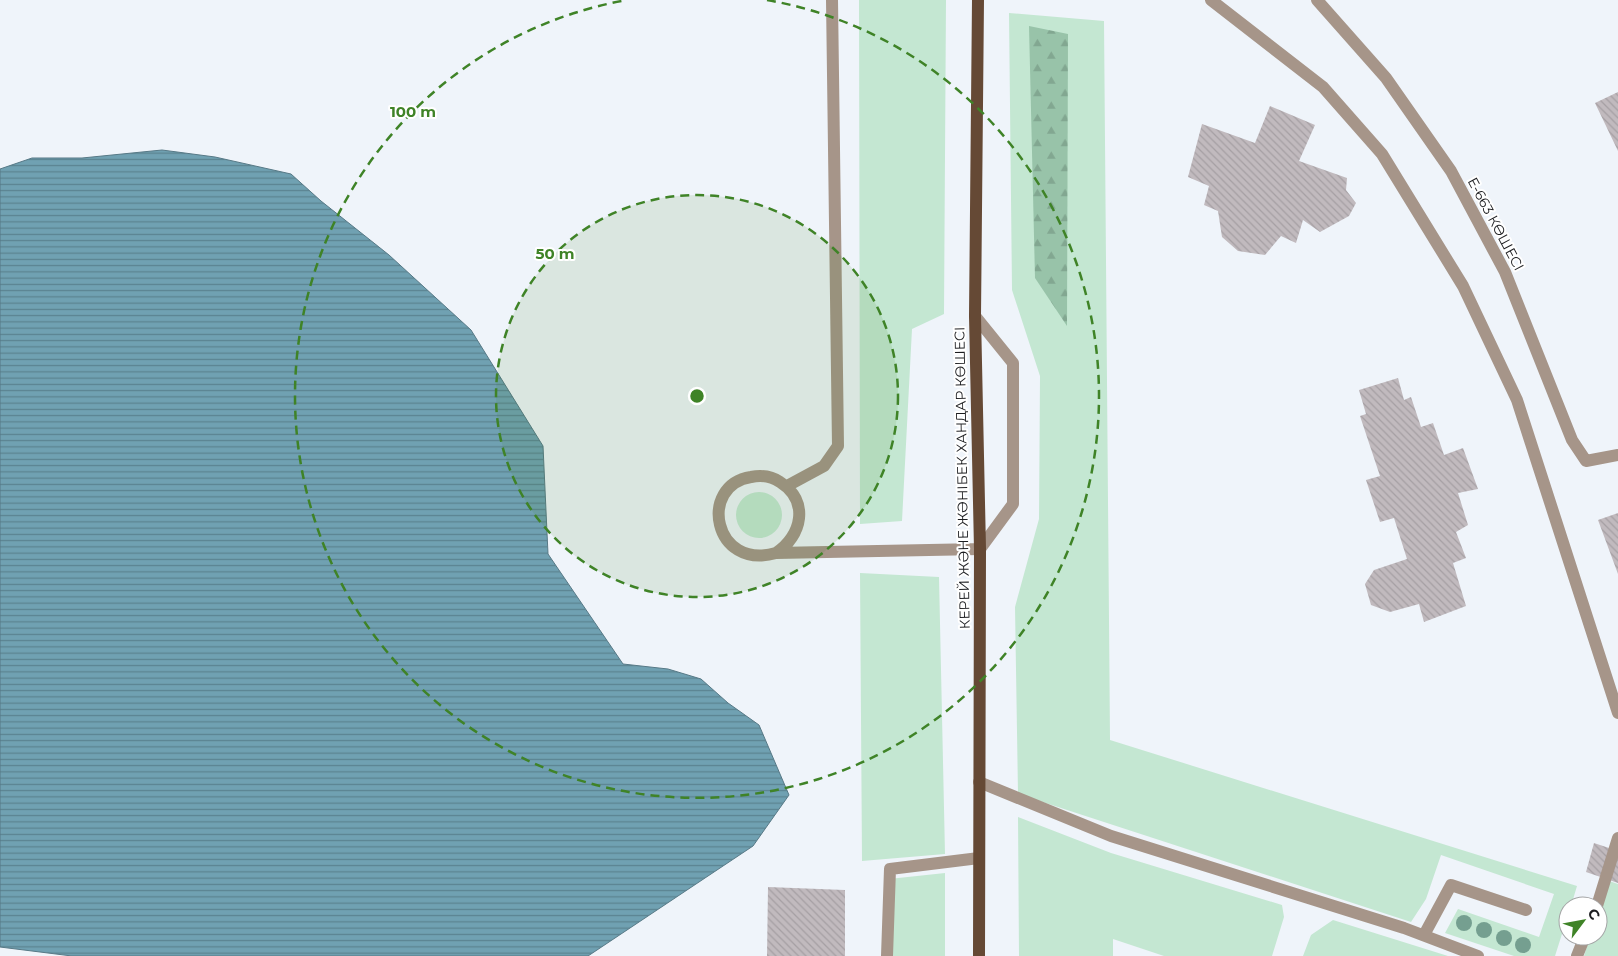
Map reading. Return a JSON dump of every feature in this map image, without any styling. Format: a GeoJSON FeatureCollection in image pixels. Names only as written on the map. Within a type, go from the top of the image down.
{"type":"FeatureCollection","features":[{"type":"Feature","properties":{"kind":"main road","name":"КЕРЕЙ ЖӘНЕ ЖӘНІБЕК ХАНДАР КӨШЕСІ"},"geometry":{"type":"LineString","coordinates":[[978,0],[975,316],[980,549],[979,956]]}},
{"type":"Feature","properties":{"kind":"street"},"geometry":{"type":"LineString","coordinates":[[787,486],[824,466],[838,446],[832,0]]}},
{"type":"Feature","properties":{"kind":"street"},"geometry":{"type":"LineString","coordinates":[[1211,0],[1330,94],[1382,154],[1463,286],[1517,400],[1618,713]]}},
{"type":"Feature","properties":{"kind":"street","name":"Е-663 КӨШЕСІ"},"geometry":{"type":"LineString","coordinates":[[1317,0],[1386,78],[1451,171],[1505,272],[1572,440],[1586,461],[1618,456]]}},
{"type":"Feature","properties":{"kind":"street"},"geometry":{"type":"LineString","coordinates":[[776,553],[795,536],[799,523],[797,504],[787,486],[775,479],[762,476],[748,477],[736,482],[726,492],[720,504],[718,518],[721,531],[727,543],[738,551],[750,556],[763,557],[776,553],[980,549],[1013,504],[1013,363],[975,316]]}},
{"type":"Feature","properties":{"kind":"street"},"geometry":{"type":"LineString","coordinates":[[979,782],[1111,836],[1424,935],[1478,956]]}},
{"type":"Feature","properties":{"kind":"street"},"geometry":{"type":"LineString","coordinates":[[1600,896],[1618,838]]}},
{"type":"Feature","properties":{"kind":"street"},"geometry":{"type":"LineString","coordinates":[[887,956],[890,869],[979,858]]}},
{"type":"Feature","properties":{"kind":"street"},"geometry":{"type":"LineString","coordinates":[[1424,935],[1451,885],[1526,910]]}},
{"type":"Feature","properties":{"kind":"green space"},"geometry":{"type":"Polygon","coordinates":[[[859,0],[946,0],[944,314],[912,329],[902,521],[860,524],[859,0]]]}},
{"type":"Feature","properties":{"kind":"green space"},"geometry":{"type":"Polygon","coordinates":[[[1009,13],[1104,21],[1110,740],[1577,886],[1574,896],[1558,896],[1558,946],[1555,956],[1514,956],[1445,933],[1458,909],[1539,937],[1554,894],[1441,855],[1426,899],[1411,922],[1018,794],[1015,607],[1039,519],[1040,376],[1012,290],[1009,13]]]}},
{"type":"Feature","properties":{"kind":"green space"},"geometry":{"type":"Polygon","coordinates":[[[1029,26],[1068,34],[1067,326],[1035,278],[1029,26]]]}},
{"type":"Feature","properties":{"kind":"green space"},"geometry":{"type":"Polygon","coordinates":[[[755,492],[763,492],[772,496],[778,502],[782,515],[778,528],[772,534],[763,538],[755,538],[746,534],[740,528],[736,519],[736,511],[740,502],[746,496],[755,492]]]}},
{"type":"Feature","properties":{"kind":"green space"},"geometry":{"type":"Polygon","coordinates":[[[860,573],[939,577],[945,854],[862,861],[860,573]]]}},
{"type":"Feature","properties":{"kind":"green space"},"geometry":{"type":"Polygon","coordinates":[[[1018,817],[1111,853],[1282,905],[1284,917],[1272,956],[1164,956],[1113,939],[1113,956],[1019,956],[1018,817]]]}},
{"type":"Feature","properties":{"kind":"green space"},"geometry":{"type":"Polygon","coordinates":[[[945,873],[945,956],[887,956],[889,879],[945,873]]]}},
{"type":"Feature","properties":{"kind":"green space"},"geometry":{"type":"Polygon","coordinates":[[[1606,880],[1618,884],[1618,956],[1584,956],[1587,946],[1608,946],[1608,896],[1601,896],[1606,880]]]}},
{"type":"Feature","properties":{"kind":"green space"},"geometry":{"type":"Polygon","coordinates":[[[1333,920],[1448,956],[1303,956],[1311,935],[1333,920]]]}},
{"type":"Feature","properties":{"kind":"water"},"geometry":{"type":"Polygon","coordinates":[[[162,150],[215,157],[291,174],[321,201],[389,255],[471,330],[543,446],[548,554],[623,664],[668,669],[701,679],[728,703],[759,725],[789,795],[753,846],[588,956],[72,956],[0,947],[0,169],[32,158],[82,158],[162,150]]]}},
{"type":"Feature","properties":{"kind":"building"},"geometry":{"type":"Polygon","coordinates":[[[1618,92],[1618,151],[1595,103],[1618,92]]]}},
{"type":"Feature","properties":{"kind":"building"},"geometry":{"type":"Polygon","coordinates":[[[1270,106],[1315,125],[1299,161],[1347,178],[1346,190],[1356,203],[1349,216],[1320,232],[1303,220],[1296,243],[1281,236],[1265,255],[1238,251],[1222,237],[1218,211],[1204,205],[1209,186],[1188,177],[1202,124],[1255,143],[1270,106]]]}},
{"type":"Feature","properties":{"kind":"building"},"geometry":{"type":"Polygon","coordinates":[[[1398,378],[1404,400],[1411,397],[1421,427],[1433,423],[1444,455],[1463,448],[1478,489],[1458,493],[1468,525],[1456,532],[1466,558],[1453,563],[1466,606],[1424,622],[1419,604],[1390,612],[1371,605],[1365,584],[1374,570],[1407,559],[1394,518],[1380,522],[1366,480],[1380,476],[1360,416],[1366,414],[1359,390],[1398,378]]]}},
{"type":"Feature","properties":{"kind":"building"},"geometry":{"type":"Polygon","coordinates":[[[1618,513],[1618,574],[1598,520],[1618,513]]]}},
{"type":"Feature","properties":{"kind":"building"},"geometry":{"type":"Polygon","coordinates":[[[1594,843],[1618,851],[1618,883],[1586,872],[1594,843]]]}},
{"type":"Feature","properties":{"kind":"building"},"geometry":{"type":"Polygon","coordinates":[[[768,887],[845,890],[845,956],[767,956],[768,887]]]}}]}
